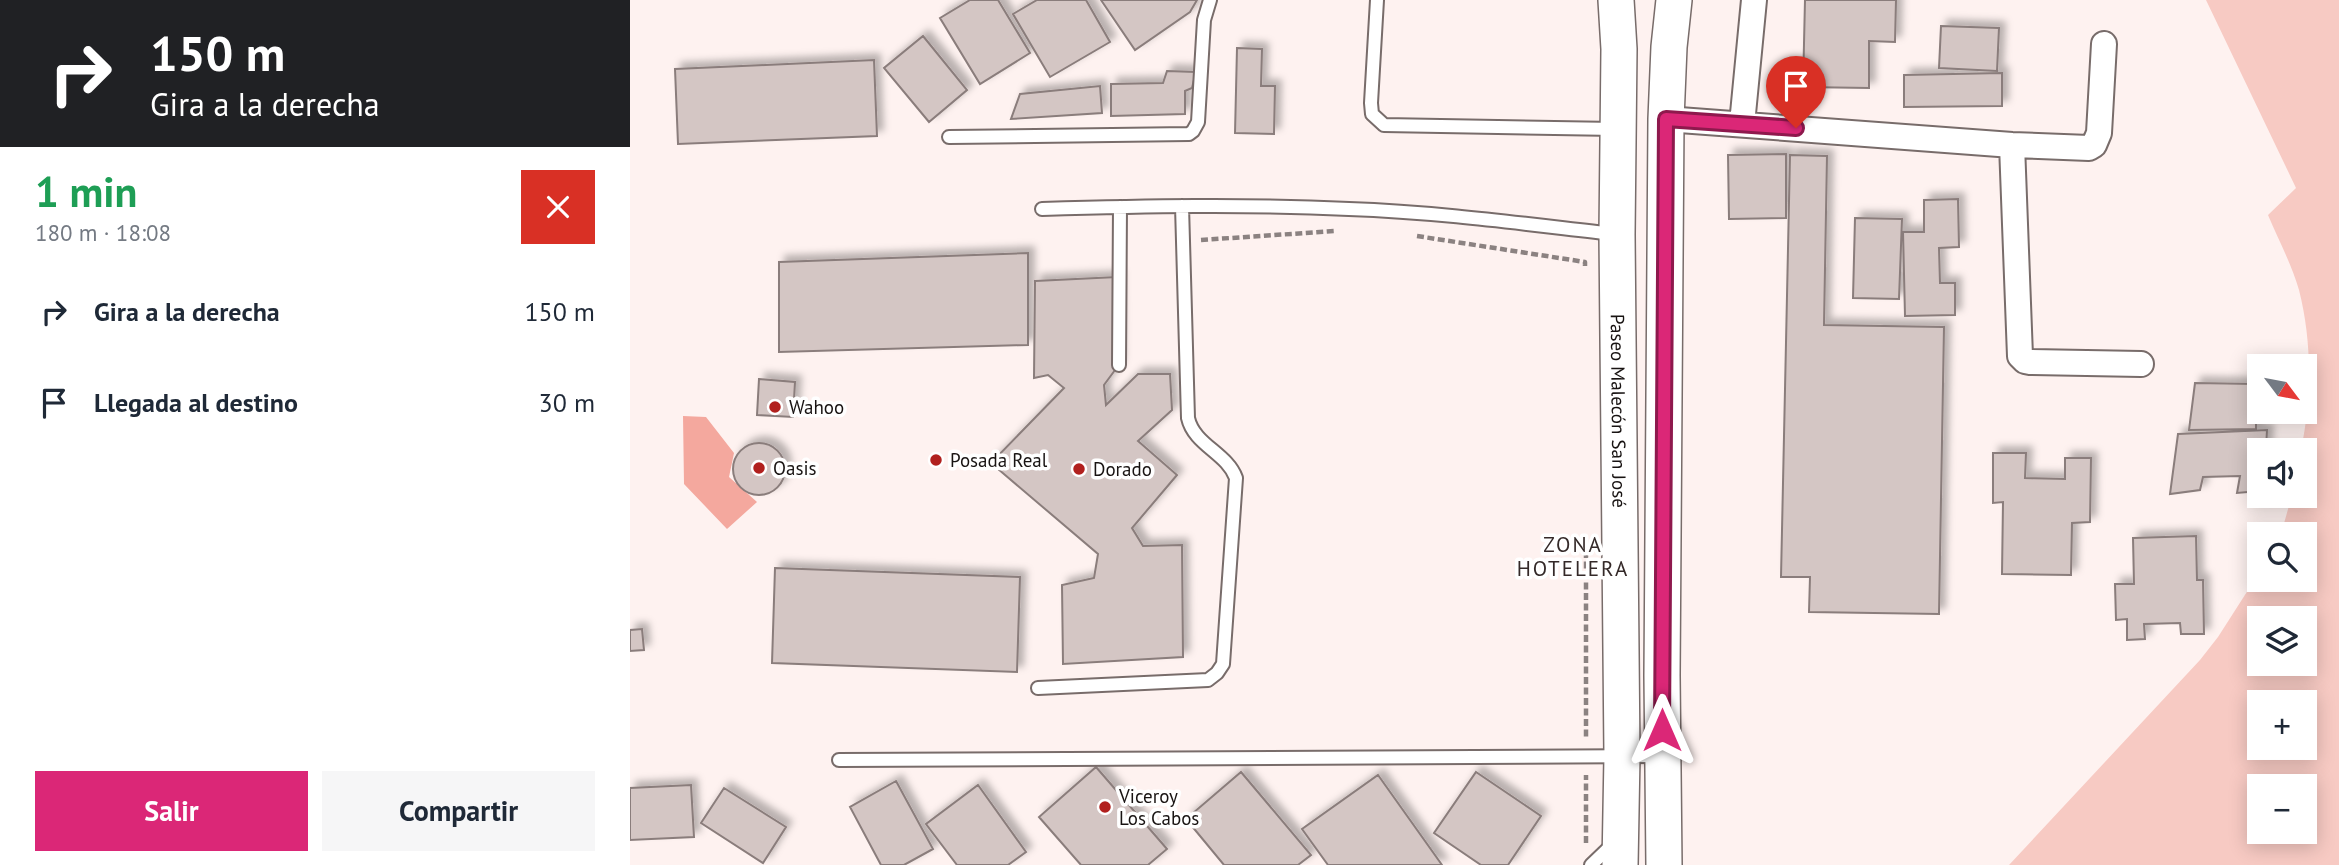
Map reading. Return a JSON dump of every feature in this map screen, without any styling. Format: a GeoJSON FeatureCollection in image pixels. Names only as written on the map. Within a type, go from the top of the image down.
{"type":"FeatureCollection","features":[{"type":"Feature","properties":{"kind":"main road","name":"Paseo Malecón San José"},"geometry":{"type":"LineString","coordinates":[[1616,0],[1619,49],[1617,234],[1622,757],[1620,851]]}},
{"type":"Feature","properties":{"kind":"main road"},"geometry":{"type":"LineString","coordinates":[[1664,865],[1662,676],[1666,119],[1674,0]]}},
{"type":"Feature","properties":{"kind":"main road"},"geometry":{"type":"LineString","coordinates":[[1621,677],[1662,676]]}},
{"type":"Feature","properties":{"kind":"street"},"geometry":{"type":"LineString","coordinates":[[1742,124],[1754,0]]}},
{"type":"Feature","properties":{"kind":"street"},"geometry":{"type":"LineString","coordinates":[[1666,119],[2012,145],[2089,148],[2094,145],[2099,134],[2104,44]]}},
{"type":"Feature","properties":{"kind":"street"},"geometry":{"type":"LineString","coordinates":[[2012,145],[2020,356],[2030,362],[2141,364]]}},
{"type":"Feature","properties":{"kind":"lane"},"geometry":{"type":"LineString","coordinates":[[949,137],[1189,134],[1198,122],[1203,29],[1210,0]]}},
{"type":"Feature","properties":{"kind":"lane"},"geometry":{"type":"LineString","coordinates":[[1377,0],[1371,114],[1384,125],[1617,129]]}},
{"type":"Feature","properties":{"kind":"lane"},"geometry":{"type":"LineString","coordinates":[[1042,209],[1182,206],[1351,209],[1455,216],[1617,234]]}},
{"type":"Feature","properties":{"kind":"lane"},"geometry":{"type":"LineString","coordinates":[[1038,688],[1208,680],[1223,664],[1236,478],[1233,469],[1190,428],[1188,418],[1182,206]]}},
{"type":"Feature","properties":{"kind":"lane"},"geometry":{"type":"LineString","coordinates":[[1119,365],[1120,207]]}},
{"type":"Feature","properties":{"kind":"lane"},"geometry":{"type":"LineString","coordinates":[[839,760],[1662,757]]}},
{"type":"Feature","properties":{"kind":"lane"},"geometry":{"type":"LineString","coordinates":[[1591,865],[1620,851]]}},
{"type":"Feature","properties":{"kind":"path"},"geometry":{"type":"LineString","coordinates":[[1183,242],[1345,230]]}},
{"type":"Feature","properties":{"kind":"path"},"geometry":{"type":"LineString","coordinates":[[1412,235],[1585,262],[1585,276]]}},
{"type":"Feature","properties":{"kind":"path"},"geometry":{"type":"LineString","coordinates":[[1586,551],[1586,852]]}},
{"type":"Feature","properties":{"kind":"shaded area"},"geometry":{"type":"Polygon","coordinates":[[[2206,0],[2339,0],[2339,865],[2009,865],[2200,660],[2247,592],[2317,592],[2317,522],[2284,522],[2288,508],[2317,508],[2317,438],[2303,438],[2306,424],[2317,424],[2317,354],[2308,354],[2299,290],[2268,215],[2296,188],[2206,0]]]}},
{"type":"Feature","properties":{"kind":"shaded area"},"geometry":{"type":"Polygon","coordinates":[[[683,416],[706,417],[734,453],[729,477],[757,502],[727,529],[684,484],[683,416]]]}},
{"type":"Feature","properties":{"kind":"building"},"geometry":{"type":"Polygon","coordinates":[[[970,0],[998,0],[1030,53],[980,84],[940,18],[970,0]]]}},
{"type":"Feature","properties":{"kind":"building"},"geometry":{"type":"Polygon","coordinates":[[[1037,0],[1086,0],[1110,42],[1050,77],[1013,14],[1037,0]]]}},
{"type":"Feature","properties":{"kind":"building"},"geometry":{"type":"Polygon","coordinates":[[[1101,0],[1197,0],[1190,12],[1135,50],[1101,0]]]}},
{"type":"Feature","properties":{"kind":"building"},"geometry":{"type":"Polygon","coordinates":[[[1805,0],[1896,0],[1895,42],[1869,41],[1869,88],[1803,87],[1805,0]]]}},
{"type":"Feature","properties":{"kind":"building"},"geometry":{"type":"Polygon","coordinates":[[[1941,26],[1999,28],[1997,71],[1939,68],[1941,26]]]}},
{"type":"Feature","properties":{"kind":"building"},"geometry":{"type":"Polygon","coordinates":[[[923,36],[967,90],[929,122],[884,68],[923,36]]]}},
{"type":"Feature","properties":{"kind":"building"},"geometry":{"type":"Polygon","coordinates":[[[1237,48],[1262,49],[1261,86],[1275,86],[1274,134],[1235,133],[1237,48]]]}},
{"type":"Feature","properties":{"kind":"building"},"geometry":{"type":"Polygon","coordinates":[[[874,60],[877,136],[678,144],[675,69],[874,60]]]}},
{"type":"Feature","properties":{"kind":"building"},"geometry":{"type":"Polygon","coordinates":[[[1167,71],[1196,72],[1192,88],[1185,91],[1185,114],[1111,116],[1111,84],[1163,83],[1167,71]]]}},
{"type":"Feature","properties":{"kind":"building"},"geometry":{"type":"Polygon","coordinates":[[[2002,73],[2002,106],[1904,107],[1904,75],[2002,73]]]}},
{"type":"Feature","properties":{"kind":"building"},"geometry":{"type":"Polygon","coordinates":[[[1100,86],[1102,113],[1011,119],[1020,94],[1100,86]]]}},
{"type":"Feature","properties":{"kind":"building"},"geometry":{"type":"Polygon","coordinates":[[[1786,154],[1786,218],[1729,219],[1728,155],[1786,154]]]}},
{"type":"Feature","properties":{"kind":"building"},"geometry":{"type":"Polygon","coordinates":[[[1790,155],[1827,156],[1824,325],[1944,327],[1939,614],[1809,612],[1810,577],[1781,577],[1790,155]]]}},
{"type":"Feature","properties":{"kind":"building"},"geometry":{"type":"Polygon","coordinates":[[[1958,199],[1959,247],[1939,248],[1940,283],[1955,283],[1955,315],[1905,316],[1903,232],[1924,232],[1924,200],[1958,199]]]}},
{"type":"Feature","properties":{"kind":"building"},"geometry":{"type":"Polygon","coordinates":[[[1855,218],[1902,219],[1899,299],[1853,298],[1855,218]]]}},
{"type":"Feature","properties":{"kind":"building"},"geometry":{"type":"Polygon","coordinates":[[[1028,253],[1028,345],[779,352],[779,262],[1028,253]]]}},
{"type":"Feature","properties":{"kind":"building"},"geometry":{"type":"Polygon","coordinates":[[[1117,277],[1118,366],[1104,385],[1106,405],[1138,374],[1170,374],[1172,410],[1138,441],[1177,475],[1132,528],[1143,546],[1182,545],[1183,657],[1063,664],[1062,585],[1094,578],[1098,554],[991,463],[1064,388],[1048,375],[1034,378],[1035,281],[1117,277]]]}},
{"type":"Feature","properties":{"kind":"building"},"geometry":{"type":"Polygon","coordinates":[[[759,379],[795,382],[793,417],[757,415],[759,379]]]}},
{"type":"Feature","properties":{"kind":"building"},"geometry":{"type":"Polygon","coordinates":[[[2195,383],[2247,384],[2247,424],[2256,424],[2256,429],[2189,430],[2195,383]]]}},
{"type":"Feature","properties":{"kind":"building"},"geometry":{"type":"Polygon","coordinates":[[[2267,430],[2267,438],[2247,438],[2247,492],[2237,493],[2240,476],[2203,477],[2200,490],[2170,494],[2178,434],[2267,430]]]}},
{"type":"Feature","properties":{"kind":"building","name":"Oasis"},"geometry":{"type":"Polygon","coordinates":[[[759,443],[769,445],[777,451],[783,459],[783,479],[777,487],[769,493],[759,495],[749,493],[741,487],[735,479],[733,469],[735,459],[741,451],[749,445],[759,443]]]}},
{"type":"Feature","properties":{"kind":"building"},"geometry":{"type":"Polygon","coordinates":[[[1993,453],[2026,453],[2025,478],[2065,479],[2065,458],[2091,458],[2090,522],[2072,523],[2071,575],[2002,574],[2003,502],[1993,503],[1993,453]]]}},
{"type":"Feature","properties":{"kind":"building"},"geometry":{"type":"Polygon","coordinates":[[[2196,536],[2197,580],[2203,580],[2204,634],[2181,634],[2180,623],[2144,624],[2145,639],[2127,640],[2127,619],[2116,620],[2115,584],[2134,584],[2133,538],[2196,536]]]}},
{"type":"Feature","properties":{"kind":"building"},"geometry":{"type":"Polygon","coordinates":[[[775,568],[1020,577],[1017,672],[772,663],[775,568]]]}},
{"type":"Feature","properties":{"kind":"building"},"geometry":{"type":"Polygon","coordinates":[[[642,629],[644,650],[630,651],[630,630],[642,629]]]}},
{"type":"Feature","properties":{"kind":"building"},"geometry":{"type":"Polygon","coordinates":[[[1096,767],[1167,849],[1148,865],[1081,865],[1039,817],[1096,767]]]}},
{"type":"Feature","properties":{"kind":"building"},"geometry":{"type":"Polygon","coordinates":[[[1241,772],[1311,855],[1298,865],[1224,865],[1186,819],[1241,772]]]}},
{"type":"Feature","properties":{"kind":"building"},"geometry":{"type":"Polygon","coordinates":[[[1476,772],[1541,816],[1508,865],[1481,865],[1434,833],[1476,772]]]}},
{"type":"Feature","properties":{"kind":"building"},"geometry":{"type":"Polygon","coordinates":[[[1378,775],[1442,865],[1328,865],[1302,829],[1378,775]]]}},
{"type":"Feature","properties":{"kind":"building"},"geometry":{"type":"Polygon","coordinates":[[[896,781],[933,849],[904,865],[881,865],[850,807],[896,781]]]}},
{"type":"Feature","properties":{"kind":"building"},"geometry":{"type":"Polygon","coordinates":[[[691,785],[694,837],[630,840],[630,788],[691,785]]]}},
{"type":"Feature","properties":{"kind":"building"},"geometry":{"type":"Polygon","coordinates":[[[978,785],[1026,852],[1008,865],[957,865],[926,824],[978,785]]]}},
{"type":"Feature","properties":{"kind":"building"},"geometry":{"type":"Polygon","coordinates":[[[724,788],[786,827],[763,863],[701,823],[724,788]]]}},
{"type":"Feature","properties":{"kind":"place","name":"Wahoo"},"geometry":{"type":"Point","coordinates":[775,407]}},
{"type":"Feature","properties":{"kind":"place","name":"Posada Real"},"geometry":{"type":"Point","coordinates":[936,460]}},
{"type":"Feature","properties":{"kind":"place","name":"Oasis"},"geometry":{"type":"Point","coordinates":[759,468]}},
{"type":"Feature","properties":{"kind":"place","name":"Dorado"},"geometry":{"type":"Point","coordinates":[1079,469]}},
{"type":"Feature","properties":{"kind":"place","name":"Viceroy Los Cabos"},"geometry":{"type":"Point","coordinates":[1105,807]}},
{"type":"Feature","properties":{"kind":"district","name":"ZONA HOTELERA"},"geometry":{"type":"Point","coordinates":[1573,556]}},
{"type":"Feature","properties":{"kind":"route"},"geometry":{"type":"LineString","coordinates":[[1662,730],[1666,119],[1796,128]]}}]}
